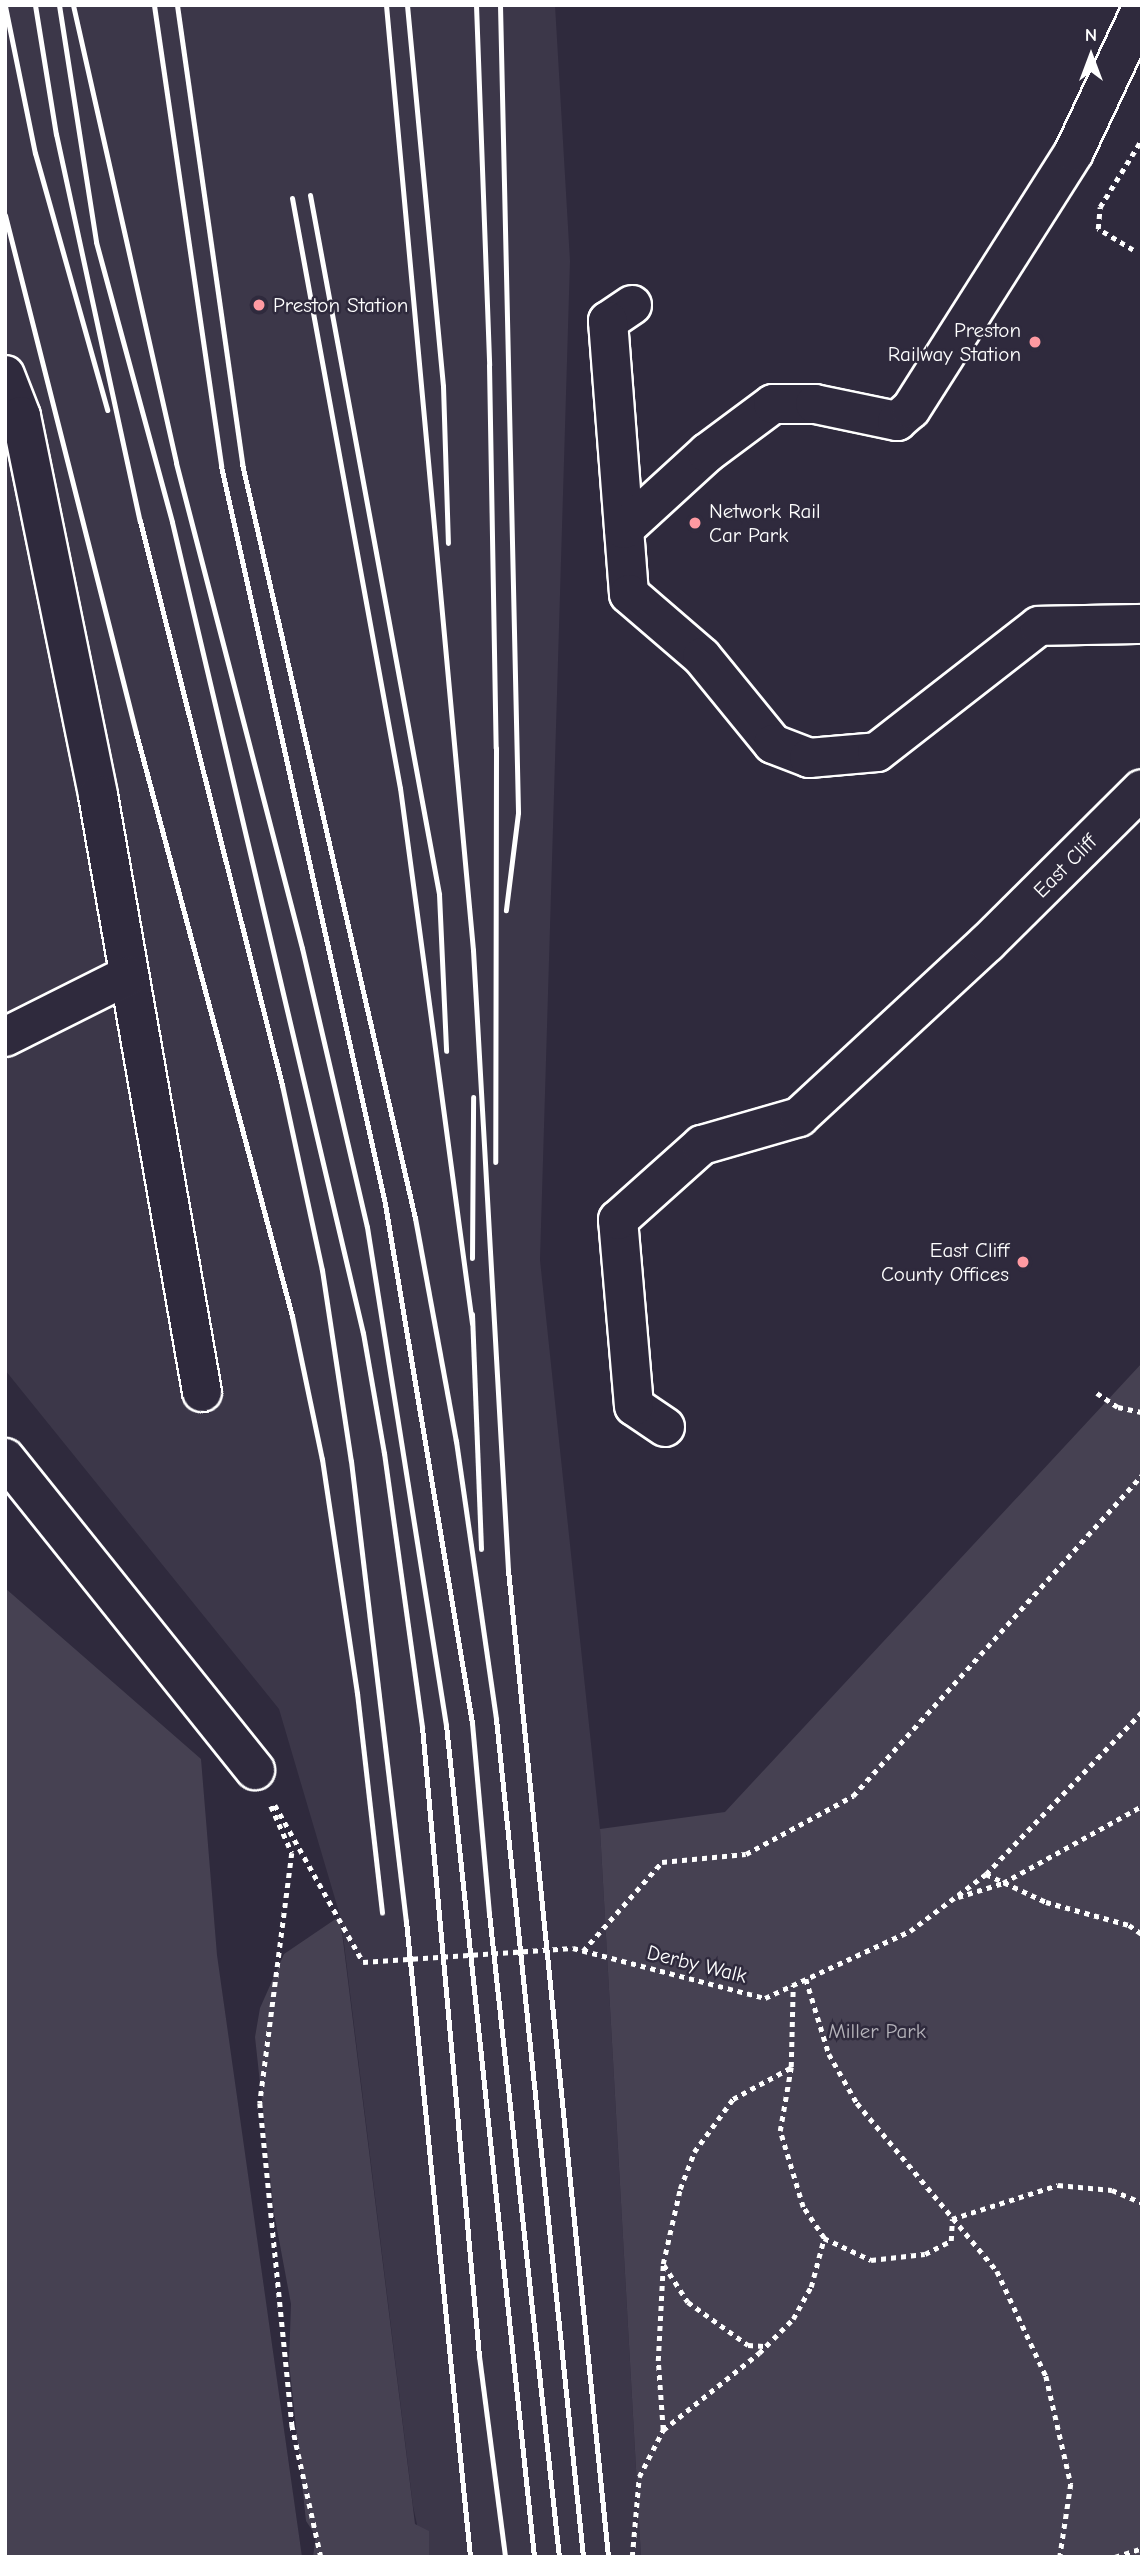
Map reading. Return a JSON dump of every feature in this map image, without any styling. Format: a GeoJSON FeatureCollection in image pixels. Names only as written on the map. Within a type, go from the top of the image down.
{"type":"FeatureCollection","features":[{"type":"Feature","properties":{"kind":"street"},"geometry":{"type":"LineString","coordinates":[[624,529],[707,453],[773,404],[815,404],[897,421],[911,409],[1074,152],[1142,8]]}},
{"type":"Feature","properties":{"kind":"street"},"geometry":{"type":"LineString","coordinates":[[632,305],[608,321],[629,594],[702,657],[773,744],[809,758],[877,752],[1039,626],[1142,624]]}},
{"type":"Feature","properties":{"kind":"street"},"geometry":{"type":"LineString","coordinates":[[5,375],[21,415],[98,795],[127,976],[202,1392]]}},
{"type":"Feature","properties":{"kind":"street","name":"East Cliff"},"geometry":{"type":"LineString","coordinates":[[665,1427],[634,1406],[618,1220],[702,1145],[799,1117],[987,943],[1142,789]]}},
{"type":"Feature","properties":{"kind":"street"},"geometry":{"type":"LineString","coordinates":[[5,1037],[127,976]]}},
{"type":"Feature","properties":{"kind":"street"},"geometry":{"type":"LineString","coordinates":[[5,1458],[256,1770]]}},
{"type":"Feature","properties":{"kind":"path"},"geometry":{"type":"LineString","coordinates":[[1133,250],[1098,229],[1100,207],[1142,139]]}},
{"type":"Feature","properties":{"kind":"path"},"geometry":{"type":"LineString","coordinates":[[1097,1393],[1118,1407],[1142,1412]]}},
{"type":"Feature","properties":{"kind":"path"},"geometry":{"type":"LineString","coordinates":[[583,1951],[662,1861],[746,1854],[853,1796],[1142,1475]]}},
{"type":"Feature","properties":{"kind":"path","name":"Derby Walk"},"geometry":{"type":"LineString","coordinates":[[256,1770],[363,1962],[583,1951],[765,1998],[910,1931],[954,1899],[986,1874],[1142,1712]]}},
{"type":"Feature","properties":{"kind":"path"},"geometry":{"type":"LineString","coordinates":[[256,1770],[292,1853],[260,2103],[292,2425],[321,2557]]}},
{"type":"Feature","properties":{"kind":"path"},"geometry":{"type":"LineString","coordinates":[[954,1899],[1003,1883],[1142,1807]]}},
{"type":"Feature","properties":{"kind":"path"},"geometry":{"type":"LineString","coordinates":[[986,1874],[1046,1902],[1129,1925],[1142,1934]]}},
{"type":"Feature","properties":{"kind":"path"},"geometry":{"type":"LineString","coordinates":[[806,1979],[829,2054],[856,2103],[997,2271],[1046,2376],[1071,2484],[1060,2557]]}},
{"type":"Feature","properties":{"kind":"path"},"geometry":{"type":"LineString","coordinates":[[793,1984],[791,2067],[780,2131],[803,2207],[824,2238],[872,2260],[925,2254],[951,2241],[952,2219]]}},
{"type":"Feature","properties":{"kind":"path"},"geometry":{"type":"LineString","coordinates":[[663,2430],[659,2361],[663,2264],[680,2189],[694,2152],[733,2099],[791,2067]]}},
{"type":"Feature","properties":{"kind":"path"},"geometry":{"type":"LineString","coordinates":[[952,2219],[1058,2185],[1112,2190],[1142,2203]]}},
{"type":"Feature","properties":{"kind":"path"},"geometry":{"type":"LineString","coordinates":[[632,2557],[639,2477],[663,2430],[766,2346],[793,2319],[811,2287],[824,2238]]}},
{"type":"Feature","properties":{"kind":"path"},"geometry":{"type":"LineString","coordinates":[[663,2264],[688,2302],[748,2344],[766,2346]]}},
{"type":"Feature","properties":{"kind":"path"},"geometry":{"type":"LineString","coordinates":[[1115,2557],[1142,2548]]}},
{"type":"Feature","properties":{"kind":"shaded area"},"geometry":{"type":"Polygon","coordinates":[[[5,5],[555,5],[570,261],[540,1260],[600,1829],[641,2557],[424,2557],[413,2506],[341,1919],[279,1709],[5,1370],[5,5]]]}},
{"type":"Feature","properties":{"kind":"green space","name":"Miller Park"},"geometry":{"type":"Polygon","coordinates":[[[1142,1363],[1142,2557],[641,2557],[600,1829],[725,1812],[1142,1363]]]}},
{"type":"Feature","properties":{"kind":"green space"},"geometry":{"type":"Polygon","coordinates":[[[5,1588],[201,1759],[217,1955],[302,2557],[5,2557],[5,1588]]]}},
{"type":"Feature","properties":{"kind":"green space"},"geometry":{"type":"Polygon","coordinates":[[[340,1916],[415,2524],[429,2531],[429,2557],[313,2557],[316,2536],[306,2521],[289,2362],[291,2304],[274,2213],[255,2037],[260,2008],[284,1954],[340,1916]]]}},
{"type":"Feature","properties":{"kind":"railway"},"geometry":{"type":"LineString","coordinates":[[35,5],[56,134],[140,521],[282,1085],[322,1270],[351,1461],[406,1921],[470,2557]]}},
{"type":"Feature","properties":{"kind":"railway"},"geometry":{"type":"LineString","coordinates":[[59,5],[96,242],[172,522],[363,1333],[384,1453],[422,1727],[479,2356],[505,2557]]}},
{"type":"Feature","properties":{"kind":"railway"},"geometry":{"type":"LineString","coordinates":[[73,5],[176,463],[302,948],[367,1227],[446,1725],[534,2557]]}},
{"type":"Feature","properties":{"kind":"railway"},"geometry":{"type":"LineString","coordinates":[[154,5],[221,466],[385,1204],[472,1723],[489,1913],[559,2557]]}},
{"type":"Feature","properties":{"kind":"railway"},"geometry":{"type":"LineString","coordinates":[[177,5],[242,464],[415,1218],[456,1441],[496,1719],[583,2557]]}},
{"type":"Feature","properties":{"kind":"railway"},"geometry":{"type":"LineString","coordinates":[[386,5],[473,950],[508,1570],[608,2557]]}},
{"type":"Feature","properties":{"kind":"railway"},"geometry":{"type":"LineString","coordinates":[[407,5],[443,386],[448,543]]}},
{"type":"Feature","properties":{"kind":"railway"},"geometry":{"type":"LineString","coordinates":[[476,5],[489,365],[496,748],[495,1162]]}},
{"type":"Feature","properties":{"kind":"railway"},"geometry":{"type":"LineString","coordinates":[[500,5],[518,813],[506,910]]}},
{"type":"Feature","properties":{"kind":"railway"},"geometry":{"type":"LineString","coordinates":[[5,6],[35,153],[107,410]]}},
{"type":"Feature","properties":{"kind":"railway"},"geometry":{"type":"LineString","coordinates":[[310,195],[439,894],[446,1051]]}},
{"type":"Feature","properties":{"kind":"railway"},"geometry":{"type":"LineString","coordinates":[[292,198],[400,788],[472,1323]]}},
{"type":"Feature","properties":{"kind":"railway"},"geometry":{"type":"LineString","coordinates":[[5,215],[136,733],[292,1316],[322,1459],[357,1693],[382,1913]]}},
{"type":"Feature","properties":{"kind":"railway"},"geometry":{"type":"LineString","coordinates":[[472,1258],[473,1097]]}},
{"type":"Feature","properties":{"kind":"railway"},"geometry":{"type":"LineString","coordinates":[[472,1314],[481,1549]]}},
{"type":"Feature","properties":{"kind":"place","name":"Preston Station"},"geometry":{"type":"Point","coordinates":[259,305]}},
{"type":"Feature","properties":{"kind":"place","name":"Preston Railway Station"},"geometry":{"type":"Point","coordinates":[1035,342]}},
{"type":"Feature","properties":{"kind":"place","name":"Network Rail Car Park"},"geometry":{"type":"Point","coordinates":[695,523]}},
{"type":"Feature","properties":{"kind":"place","name":"East Cliff County Offices"},"geometry":{"type":"Point","coordinates":[1023,1262]}}]}
